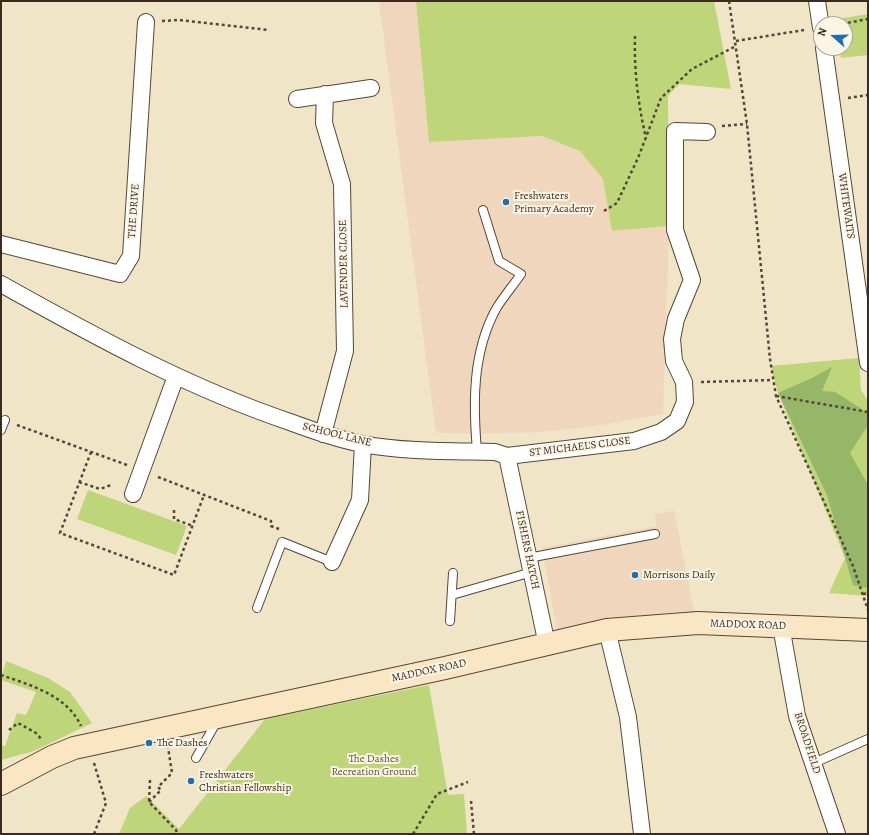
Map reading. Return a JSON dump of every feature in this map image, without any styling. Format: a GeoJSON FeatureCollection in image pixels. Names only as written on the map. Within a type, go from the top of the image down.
{"type":"FeatureCollection","features":[{"type":"Feature","properties":{"kind":"street"},"geometry":{"type":"LineString","coordinates":[[817,1],[819,16]]}},
{"type":"Feature","properties":{"kind":"street","name":"THE DRIVE"},"geometry":{"type":"LineString","coordinates":[[1,244],[120,274],[131,256],[146,22]]}},
{"type":"Feature","properties":{"kind":"street","name":"WHITEWAITS"},"geometry":{"type":"LineString","coordinates":[[825,56],[868,363]]}},
{"type":"Feature","properties":{"kind":"street"},"geometry":{"type":"LineString","coordinates":[[297,98],[371,88]]}},
{"type":"Feature","properties":{"kind":"street","name":"LAVENDER CLOSE"},"geometry":{"type":"LineString","coordinates":[[323,434],[345,351],[342,184],[324,123],[325,94]]}},
{"type":"Feature","properties":{"kind":"street","name":"ST MICHAEL'S CLOSE"},"geometry":{"type":"LineString","coordinates":[[506,456],[634,441],[661,432],[676,422],[685,402],[684,382],[674,361],[672,338],[676,319],[692,280],[675,230],[675,131],[707,132]]}},
{"type":"Feature","properties":{"kind":"street","name":"SCHOOL LANE"},"geometry":{"type":"LineString","coordinates":[[1,284],[176,376],[250,409],[323,434],[363,444],[419,449],[495,452],[506,456]]}},
{"type":"Feature","properties":{"kind":"street"},"geometry":{"type":"LineString","coordinates":[[133,494],[176,376]]}},
{"type":"Feature","properties":{"kind":"street"},"geometry":{"type":"LineString","coordinates":[[332,562],[360,500],[363,444]]}},
{"type":"Feature","properties":{"kind":"street","name":"FISHERS HATCH"},"geometry":{"type":"LineString","coordinates":[[506,456],[547,645]]}},
{"type":"Feature","properties":{"kind":"street","name":"MADDOX ROAD"},"geometry":{"type":"LineString","coordinates":[[1,784],[52,757],[74,748],[547,645],[607,630],[698,623],[868,630]]}},
{"type":"Feature","properties":{"kind":"street","name":"BROADFIELD"},"geometry":{"type":"LineString","coordinates":[[782,626],[797,716],[838,834]]}},
{"type":"Feature","properties":{"kind":"street"},"geometry":{"type":"LineString","coordinates":[[607,630],[628,718],[642,834]]}},
{"type":"Feature","properties":{"kind":"lane"},"geometry":{"type":"LineString","coordinates":[[477,451],[476,380],[479,352],[496,309],[521,274],[499,261],[483,210]]}},
{"type":"Feature","properties":{"kind":"lane"},"geometry":{"type":"LineString","coordinates":[[1,430],[5,420]]}},
{"type":"Feature","properties":{"kind":"lane"},"geometry":{"type":"LineString","coordinates":[[452,595],[530,565],[655,534]]}},
{"type":"Feature","properties":{"kind":"lane"},"geometry":{"type":"LineString","coordinates":[[257,608],[282,542],[332,562]]}},
{"type":"Feature","properties":{"kind":"lane"},"geometry":{"type":"LineString","coordinates":[[450,621],[453,574]]}},
{"type":"Feature","properties":{"kind":"lane"},"geometry":{"type":"LineString","coordinates":[[196,758],[220,717]]}},
{"type":"Feature","properties":{"kind":"lane"},"geometry":{"type":"LineString","coordinates":[[814,763],[868,739]]}},
{"type":"Feature","properties":{"kind":"path"},"geometry":{"type":"LineString","coordinates":[[729,1],[747,124],[773,380],[776,396],[853,566],[864,594],[868,610]]}},
{"type":"Feature","properties":{"kind":"path"},"geometry":{"type":"LineString","coordinates":[[853,22],[868,19]]}},
{"type":"Feature","properties":{"kind":"path"},"geometry":{"type":"LineString","coordinates":[[146,22],[179,20],[269,30]]}},
{"type":"Feature","properties":{"kind":"path"},"geometry":{"type":"LineString","coordinates":[[736,41],[813,29]]}},
{"type":"Feature","properties":{"kind":"path"},"geometry":{"type":"LineString","coordinates":[[635,36],[635,68],[638,106],[646,138]]}},
{"type":"Feature","properties":{"kind":"path"},"geometry":{"type":"LineString","coordinates":[[707,132],[718,127],[747,124]]}},
{"type":"Feature","properties":{"kind":"path"},"geometry":{"type":"LineString","coordinates":[[684,382],[773,380]]}},
{"type":"Feature","properties":{"kind":"path"},"geometry":{"type":"LineString","coordinates":[[776,396],[868,412]]}},
{"type":"Feature","properties":{"kind":"path"},"geometry":{"type":"LineString","coordinates":[[5,420],[142,470],[271,521],[271,526],[281,529],[282,542]]}},
{"type":"Feature","properties":{"kind":"path"},"geometry":{"type":"LineString","coordinates":[[91,452],[60,533],[174,575],[204,495]]}},
{"type":"Feature","properties":{"kind":"path"},"geometry":{"type":"LineString","coordinates":[[79,482],[100,489],[111,485]]}},
{"type":"Feature","properties":{"kind":"path"},"geometry":{"type":"LineString","coordinates":[[174,510],[174,519],[193,526]]}},
{"type":"Feature","properties":{"kind":"path"},"geometry":{"type":"LineString","coordinates":[[864,594],[868,593]]}},
{"type":"Feature","properties":{"kind":"path"},"geometry":{"type":"LineString","coordinates":[[1,675],[45,691],[66,706],[78,719],[89,745],[106,803],[94,834]]}},
{"type":"Feature","properties":{"kind":"path"},"geometry":{"type":"LineString","coordinates":[[9,730],[18,723],[36,733],[52,757]]}},
{"type":"Feature","properties":{"kind":"path"},"geometry":{"type":"LineString","coordinates":[[149,802],[161,790],[158,787],[172,773],[165,728]]}},
{"type":"Feature","properties":{"kind":"path"},"geometry":{"type":"LineString","coordinates":[[150,780],[149,802],[176,830],[176,834]]}},
{"type":"Feature","properties":{"kind":"path"},"geometry":{"type":"LineString","coordinates":[[414,834],[437,794],[468,782]]}},
{"type":"Feature","properties":{"kind":"path"},"geometry":{"type":"LineString","coordinates":[[471,801],[474,834]]}},
{"type":"Feature","properties":{"kind":"shaded area","name":"Freshwaters Primary Academy"},"geometry":{"type":"Polygon","coordinates":[[[379,1],[416,1],[429,142],[542,136],[580,151],[603,179],[612,231],[669,226],[663,414],[596,426],[541,432],[487,434],[436,433],[379,1]]]}},
{"type":"Feature","properties":{"kind":"shaded area"},"geometry":{"type":"Polygon","coordinates":[[[674,510],[695,617],[558,635],[542,548],[657,526],[654,515],[674,510]]]}},
{"type":"Feature","properties":{"kind":"green space"},"geometry":{"type":"Polygon","coordinates":[[[416,1],[714,1],[731,89],[679,84],[668,96],[669,226],[612,231],[603,179],[580,151],[542,136],[429,142],[416,1]]]}},
{"type":"Feature","properties":{"kind":"green space"},"geometry":{"type":"Polygon","coordinates":[[[868,14],[868,55],[841,58],[841,56],[853,56],[853,16],[868,14]]]}},
{"type":"Feature","properties":{"kind":"green space"},"geometry":{"type":"Polygon","coordinates":[[[859,358],[861,390],[868,401],[868,596],[829,593],[845,558],[778,393],[771,366],[859,358]]]}},
{"type":"Feature","properties":{"kind":"green space"},"geometry":{"type":"Polygon","coordinates":[[[832,367],[822,391],[835,392],[868,413],[868,425],[850,453],[868,485],[868,588],[853,585],[827,495],[778,393],[812,378],[832,367]]]}},
{"type":"Feature","properties":{"kind":"green space"},"geometry":{"type":"Polygon","coordinates":[[[88,490],[187,526],[176,555],[77,519],[88,490]]]}},
{"type":"Feature","properties":{"kind":"green space"},"geometry":{"type":"Polygon","coordinates":[[[6,661],[48,678],[70,692],[92,723],[34,751],[1,760],[1,746],[5,746],[17,713],[26,715],[36,692],[1,680],[6,661]]]}},
{"type":"Feature","properties":{"kind":"green space","name":"The Dashes Recreation Ground"},"geometry":{"type":"Polygon","coordinates":[[[429,685],[448,795],[464,794],[467,834],[119,834],[130,808],[146,796],[179,829],[265,719],[429,685]]]}},
{"type":"Feature","properties":{"kind":"place","name":"Freshwaters Primary Academy"},"geometry":{"type":"Point","coordinates":[506,202]}},
{"type":"Feature","properties":{"kind":"place","name":"Morrisons Daily"},"geometry":{"type":"Point","coordinates":[635,575]}},
{"type":"Feature","properties":{"kind":"place","name":"The Dashes"},"geometry":{"type":"Point","coordinates":[149,743]}},
{"type":"Feature","properties":{"kind":"place","name":"Freshwaters Christian Fellowship"},"geometry":{"type":"Point","coordinates":[191,781]}}]}
